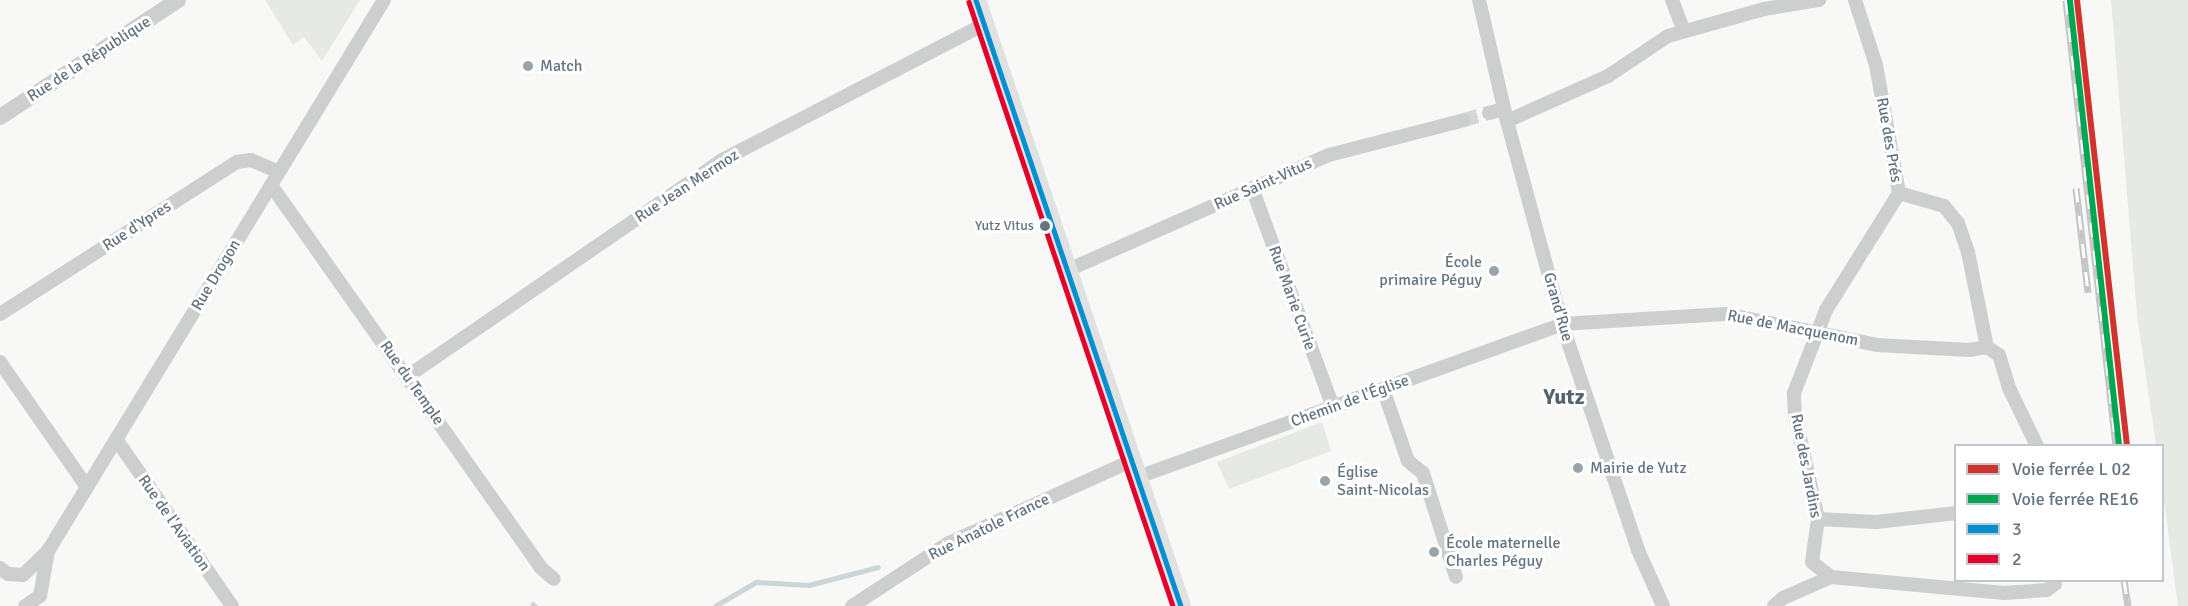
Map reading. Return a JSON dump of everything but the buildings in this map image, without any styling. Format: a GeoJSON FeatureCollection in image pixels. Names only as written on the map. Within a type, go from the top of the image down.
{"type":"FeatureCollection","features":[{"type":"Feature","properties":{"kind":"main road"},"geometry":{"type":"LineString","coordinates":[[976,0],[1070,269],[1181,606]]}},
{"type":"Feature","properties":{"kind":"street","name":"Rue de la République"},"geometry":{"type":"LineString","coordinates":[[0,117],[178,0]]}},
{"type":"Feature","properties":{"kind":"street","name":"Rue Drogon"},"geometry":{"type":"LineString","coordinates":[[0,568],[8,574],[23,574],[48,551],[384,0]]}},
{"type":"Feature","properties":{"kind":"street","name":"Grand'Rue"},"geometry":{"type":"LineString","coordinates":[[1479,0],[1505,115],[1562,324],[1638,550],[1663,606]]}},
{"type":"Feature","properties":{"kind":"street"},"geometry":{"type":"LineString","coordinates":[[1672,0],[1684,31]]}},
{"type":"Feature","properties":{"kind":"street"},"geometry":{"type":"LineString","coordinates":[[1489,113],[1505,115],[1608,76],[1668,36],[1788,3],[1819,0]]}},
{"type":"Feature","properties":{"kind":"street","name":"Rue des Prés"},"geometry":{"type":"LineString","coordinates":[[1855,0],[1876,65],[1899,193],[1944,206],[1958,223],[1968,252],[1987,347]]}},
{"type":"Feature","properties":{"kind":"street","name":"Rue Jean Mermoz"},"geometry":{"type":"LineString","coordinates":[[408,376],[724,159],[984,24]]}},
{"type":"Feature","properties":{"kind":"street","name":"Rue Saint-Vitus"},"geometry":{"type":"LineString","coordinates":[[1070,269],[1329,155],[1464,120]]}},
{"type":"Feature","properties":{"kind":"street","name":"Rue d'Ypres"},"geometry":{"type":"LineString","coordinates":[[0,314],[237,162],[252,160],[279,172]]}},
{"type":"Feature","properties":{"kind":"street","name":"Rue du Temple"},"geometry":{"type":"LineString","coordinates":[[271,185],[408,376],[540,567],[554,579]]}},
{"type":"Feature","properties":{"kind":"street","name":"Rue Marie Curie"},"geometry":{"type":"LineString","coordinates":[[1252,188],[1333,407]]}},
{"type":"Feature","properties":{"kind":"street","name":"Rue des Jardins"},"geometry":{"type":"LineString","coordinates":[[1831,577],[1812,562],[1818,519],[1795,415],[1794,393],[1816,333],[1838,288],[1899,193]]}},
{"type":"Feature","properties":{"kind":"street","name":"Rue de Macquenom"},"geometry":{"type":"LineString","coordinates":[[1562,324],[1726,314],[1877,345],[1969,350],[1987,347]]}},
{"type":"Feature","properties":{"kind":"street","name":"Chemin de l'Église"},"geometry":{"type":"LineString","coordinates":[[1136,469],[1333,407],[1562,324]]}},
{"type":"Feature","properties":{"kind":"street"},"geometry":{"type":"LineString","coordinates":[[1987,347],[1999,355],[2009,388],[2036,444]]}},
{"type":"Feature","properties":{"kind":"street"},"geometry":{"type":"LineString","coordinates":[[0,362],[87,487]]}},
{"type":"Feature","properties":{"kind":"street"},"geometry":{"type":"LineString","coordinates":[[1383,389],[1408,461],[1423,473],[1456,576]]}},
{"type":"Feature","properties":{"kind":"street","name":"Rue de l'Aviation"},"geometry":{"type":"LineString","coordinates":[[116,439],[232,606]]}},
{"type":"Feature","properties":{"kind":"street","name":"Rue Anatole France"},"geometry":{"type":"LineString","coordinates":[[852,606],[947,544],[1136,469]]}},
{"type":"Feature","properties":{"kind":"street"},"geometry":{"type":"LineString","coordinates":[[1818,519],[1876,522],[1954,513]]}},
{"type":"Feature","properties":{"kind":"street","name":"Rue Drogon"},"geometry":{"type":"LineString","coordinates":[[25,606],[40,596],[48,551]]}},
{"type":"Feature","properties":{"kind":"street"},"geometry":{"type":"LineString","coordinates":[[1774,606],[1783,598],[1831,577],[2047,590],[2059,585]]}},
{"type":"Feature","properties":{"kind":"shaded area"},"geometry":{"type":"Polygon","coordinates":[[[265,0],[360,0],[322,61],[304,37],[293,45],[265,0]]]}},
{"type":"Feature","properties":{"kind":"shaded area"},"geometry":{"type":"Polygon","coordinates":[[[2111,0],[2188,0],[2188,606],[2178,606],[2164,501],[2164,444],[2156,444],[2137,315],[2111,0]]]}},
{"type":"Feature","properties":{"kind":"shaded area"},"geometry":{"type":"Polygon","coordinates":[[[1322,422],[1331,451],[1229,489],[1217,462],[1322,422]]]}},
{"type":"Feature","properties":{"kind":"waterway"},"geometry":{"type":"LineString","coordinates":[[715,606],[756,582],[809,585],[878,567]]}},
{"type":"Feature","properties":{"kind":"tunnel"},"geometry":{"type":"LineString","coordinates":[[1464,120],[1489,113]]}},
{"type":"Feature","properties":{"kind":"railway"},"geometry":{"type":"LineString","coordinates":[[2066,0],[2116,444]]}},
{"type":"Feature","properties":{"kind":"railway"},"geometry":{"type":"LineString","coordinates":[[2076,188],[2088,292]]}},
{"type":"Feature","properties":{"kind":"railway"},"geometry":{"type":"LineString","coordinates":[[2124,582],[2128,606]]}},
{"type":"Feature","properties":{"kind":"transit line","name":"3"},"geometry":{"type":"LineString","coordinates":[[976,0],[1181,606]]}},
{"type":"Feature","properties":{"kind":"transit line"},"geometry":{"type":"LineString","coordinates":[[2077,0],[2127,444]]}},
{"type":"Feature","properties":{"kind":"transit line","name":"2"},"geometry":{"type":"LineString","coordinates":[[969,2],[1173,606]]}},
{"type":"Feature","properties":{"kind":"rail line","name":"RE16"},"geometry":{"type":"LineString","coordinates":[[2070,1],[2119,444]]}},
{"type":"Feature","properties":{"kind":"place","name":"Match"},"geometry":{"type":"Point","coordinates":[528,66]}},
{"type":"Feature","properties":{"kind":"place","name":"Yutz Vitus"},"geometry":{"type":"Point","coordinates":[1045,226]}},
{"type":"Feature","properties":{"kind":"place","name":"École primaire Péguy"},"geometry":{"type":"Point","coordinates":[1494,271]}},
{"type":"Feature","properties":{"kind":"place","name":"Mairie de Yutz"},"geometry":{"type":"Point","coordinates":[1578,468]}},
{"type":"Feature","properties":{"kind":"place","name":"Église Saint-Nicolas"},"geometry":{"type":"Point","coordinates":[1325,481]}},
{"type":"Feature","properties":{"kind":"place","name":"École maternelle Charles Péguy"},"geometry":{"type":"Point","coordinates":[1434,552]}},
{"type":"Feature","properties":{"kind":"district","name":"Yutz"},"geometry":{"type":"Point","coordinates":[1564,397]}}]}
